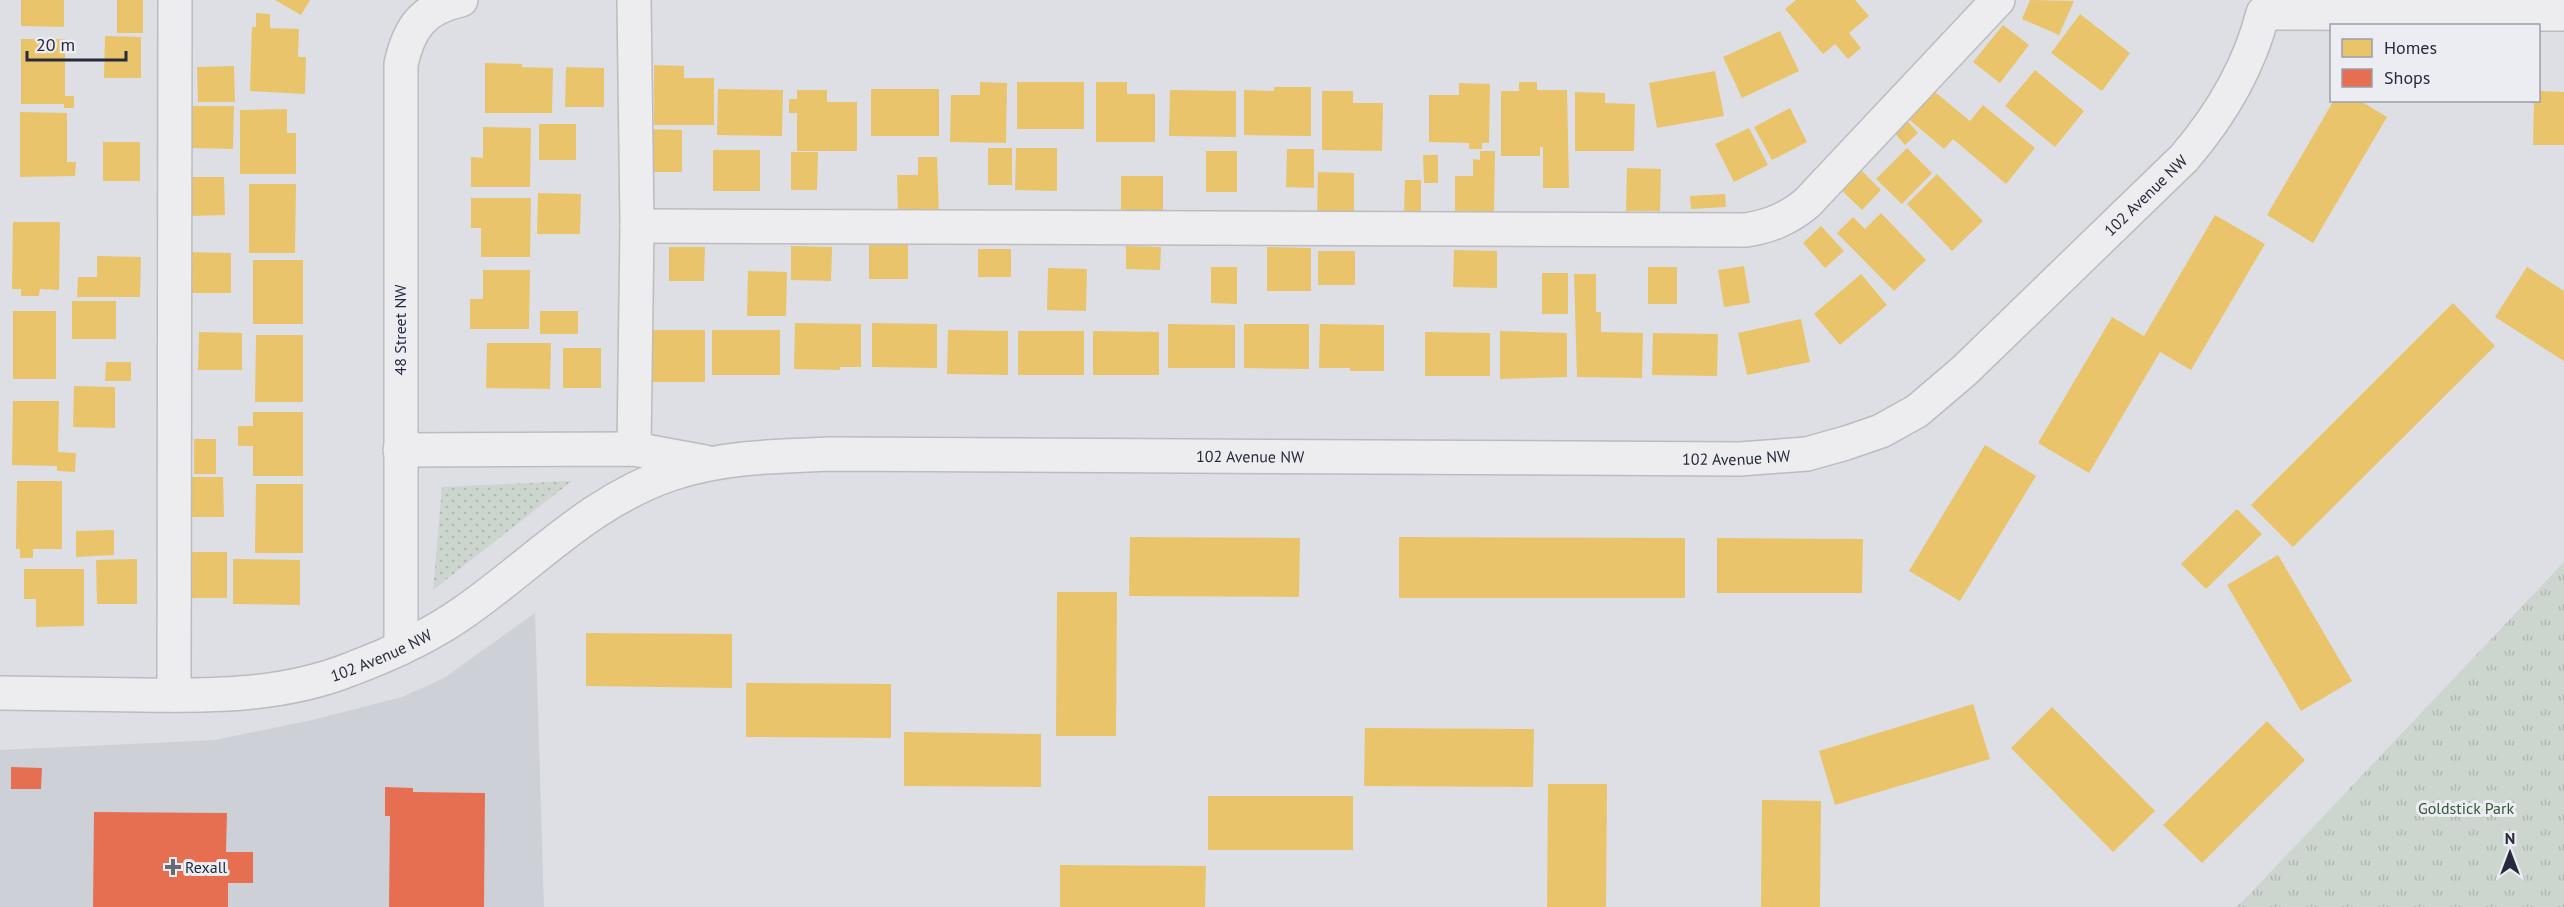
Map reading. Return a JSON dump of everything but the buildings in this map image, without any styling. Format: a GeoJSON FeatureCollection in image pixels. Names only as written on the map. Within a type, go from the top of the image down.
{"type":"FeatureCollection","features":[{"type":"Feature","properties":{"kind":"street"},"geometry":{"type":"LineString","coordinates":[[174,695],[175,0]]}},
{"type":"Feature","properties":{"kind":"street","name":"48 Street NW"},"geometry":{"type":"LineString","coordinates":[[401,648],[401,64],[406,42],[423,18],[435,8],[461,0]]}},
{"type":"Feature","properties":{"kind":"street"},"geometry":{"type":"LineString","coordinates":[[634,0],[637,226],[634,449]]}},
{"type":"Feature","properties":{"kind":"street"},"geometry":{"type":"LineString","coordinates":[[637,226],[1722,230],[1766,227],[1794,214],[1807,203],[1998,0]]}},
{"type":"Feature","properties":{"kind":"street","name":"102 Avenue NW"},"geometry":{"type":"LineString","coordinates":[[0,693],[174,695],[264,691],[304,684],[348,670],[401,648],[464,612],[604,505],[672,473],[712,464],[828,454],[1740,459],[1807,454],[1881,431],[1917,411],[1942,392],[2184,158],[2217,117],[2233,90],[2252,51],[2264,7],[2564,14]]}},
{"type":"Feature","properties":{"kind":"street","name":"102 Avenue NW"},"geometry":{"type":"LineString","coordinates":[[400,450],[634,449],[712,464]]}},
{"type":"Feature","properties":{"kind":"shaded area"},"geometry":{"type":"Polygon","coordinates":[[[535,613],[544,907],[0,907],[0,750],[215,740],[312,720],[402,697],[444,678],[535,613]]]}},
{"type":"Feature","properties":{"kind":"green space"},"geometry":{"type":"Polygon","coordinates":[[[572,481],[433,590],[442,487],[572,481]]]}},
{"type":"Feature","properties":{"kind":"green space","name":"Goldstick Park"},"geometry":{"type":"Polygon","coordinates":[[[2564,562],[2564,907],[2235,907],[2244,900],[2564,562]]]}},
{"type":"Feature","properties":{"kind":"place","name":"Rexall"},"geometry":{"type":"Point","coordinates":[173,867]}}]}
